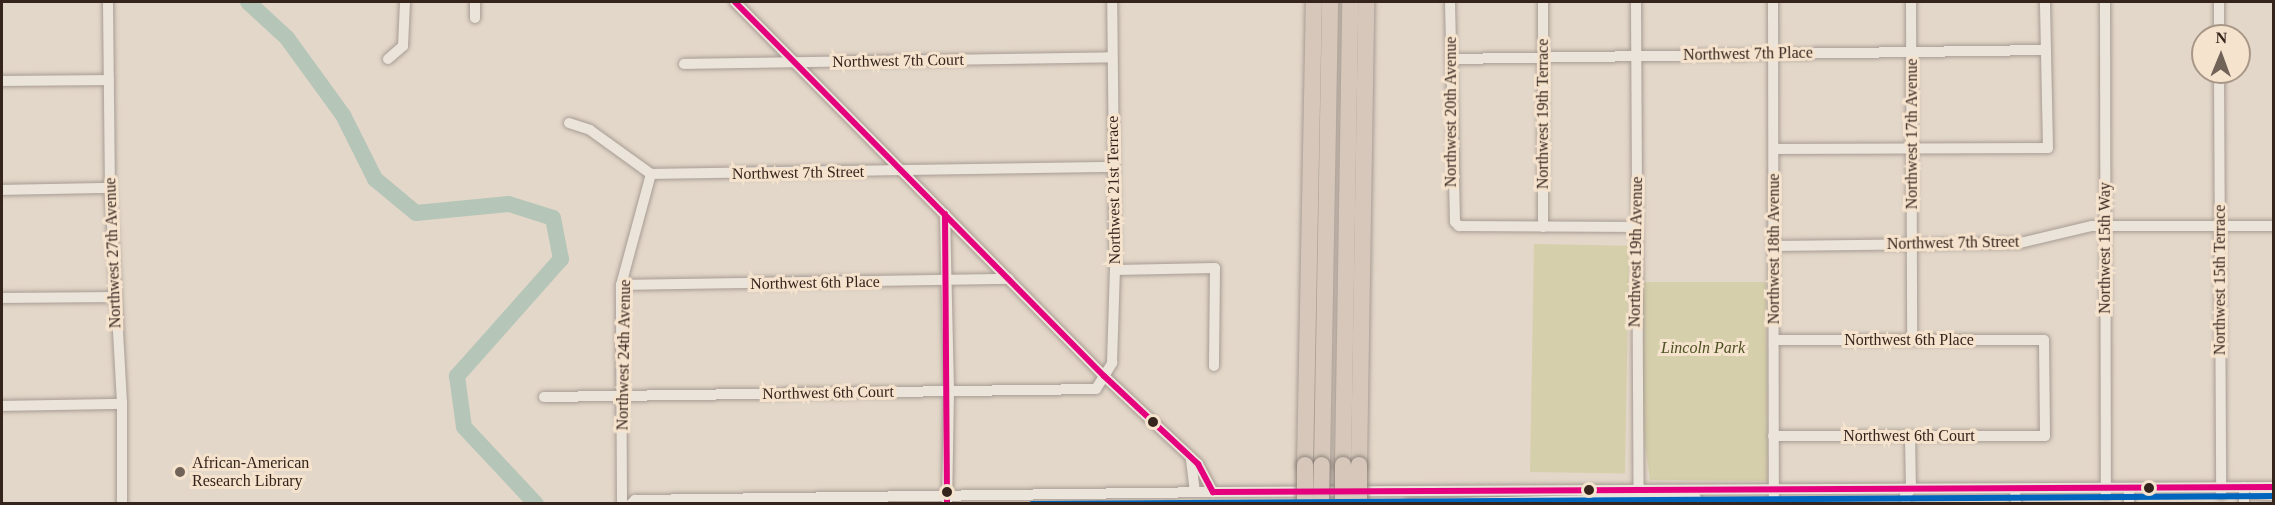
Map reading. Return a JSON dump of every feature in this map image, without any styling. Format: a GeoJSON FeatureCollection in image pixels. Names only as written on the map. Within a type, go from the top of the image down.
{"type":"FeatureCollection","features":[{"type":"Feature","properties":{"kind":"highway"},"geometry":{"type":"LineString","coordinates":[[1314,2],[1314,465],[1321,504]]}},
{"type":"Feature","properties":{"kind":"highway"},"geometry":{"type":"LineString","coordinates":[[1305,504],[1314,465],[1330,2]]}},
{"type":"Feature","properties":{"kind":"highway"},"geometry":{"type":"LineString","coordinates":[[1350,2],[1351,465],[1359,504]]}},
{"type":"Feature","properties":{"kind":"highway"},"geometry":{"type":"LineString","coordinates":[[1343,504],[1351,465],[1366,2]]}},
{"type":"Feature","properties":{"kind":"street","name":"Northwest 27th Avenue"},"geometry":{"type":"LineString","coordinates":[[108,2],[113,297],[122,404],[122,504]]}},
{"type":"Feature","properties":{"kind":"street"},"geometry":{"type":"LineString","coordinates":[[388,59],[403,46],[405,2]]}},
{"type":"Feature","properties":{"kind":"street"},"geometry":{"type":"LineString","coordinates":[[475,2],[475,18]]}},
{"type":"Feature","properties":{"kind":"street"},"geometry":{"type":"LineString","coordinates":[[735,2],[800,64],[1104,376],[1203,471],[1213,492]]}},
{"type":"Feature","properties":{"kind":"street","name":"Northwest 21st Terrace"},"geometry":{"type":"LineString","coordinates":[[1104,376],[1112,363],[1115,270],[1112,2]]}},
{"type":"Feature","properties":{"kind":"street","name":"Northwest 20th Avenue"},"geometry":{"type":"LineString","coordinates":[[1450,2],[1455,222],[1459,226],[1543,227]]}},
{"type":"Feature","properties":{"kind":"street","name":"Northwest 19th Terrace"},"geometry":{"type":"LineString","coordinates":[[1543,2],[1543,227]]}},
{"type":"Feature","properties":{"kind":"street","name":"Northwest 19th Avenue"},"geometry":{"type":"LineString","coordinates":[[1636,2],[1639,496]]}},
{"type":"Feature","properties":{"kind":"street","name":"Northwest 18th Avenue"},"geometry":{"type":"LineString","coordinates":[[1773,2],[1774,494]]}},
{"type":"Feature","properties":{"kind":"street","name":"Northwest 17th Avenue"},"geometry":{"type":"LineString","coordinates":[[1911,2],[1912,339]]}},
{"type":"Feature","properties":{"kind":"street"},"geometry":{"type":"LineString","coordinates":[[1774,149],[2048,148],[2045,2]]}},
{"type":"Feature","properties":{"kind":"street","name":"Northwest 15th Way"},"geometry":{"type":"LineString","coordinates":[[2104,2],[2106,491]]}},
{"type":"Feature","properties":{"kind":"street"},"geometry":{"type":"LineString","coordinates":[[2219,2],[2219,24]]}},
{"type":"Feature","properties":{"kind":"street","name":"Northwest 7th Place"},"geometry":{"type":"LineString","coordinates":[[1451,59],[2046,50]]}},
{"type":"Feature","properties":{"kind":"street","name":"Northwest 7th Court"},"geometry":{"type":"LineString","coordinates":[[684,64],[800,64],[1112,57]]}},
{"type":"Feature","properties":{"kind":"street"},"geometry":{"type":"LineString","coordinates":[[2,81],[109,80]]}},
{"type":"Feature","properties":{"kind":"street","name":"Northwest 15th Terrace"},"geometry":{"type":"LineString","coordinates":[[2219,84],[2220,491]]}},
{"type":"Feature","properties":{"kind":"street"},"geometry":{"type":"LineString","coordinates":[[569,123],[590,130],[651,174]]}},
{"type":"Feature","properties":{"kind":"street","name":"Northwest 7th Street"},"geometry":{"type":"LineString","coordinates":[[651,174],[1114,167]]}},
{"type":"Feature","properties":{"kind":"street","name":"Northwest 24th Avenue"},"geometry":{"type":"LineString","coordinates":[[622,504],[621,285],[651,174]]}},
{"type":"Feature","properties":{"kind":"street"},"geometry":{"type":"LineString","coordinates":[[2,190],[110,188]]}},
{"type":"Feature","properties":{"kind":"street"},"geometry":{"type":"LineString","coordinates":[[945,214],[948,241],[947,500]]}},
{"type":"Feature","properties":{"kind":"street"},"geometry":{"type":"LineString","coordinates":[[1543,227],[1637,226]]}},
{"type":"Feature","properties":{"kind":"street","name":"Northwest 7th Street"},"geometry":{"type":"LineString","coordinates":[[1774,246],[2020,243],[2078,227],[2274,226]]}},
{"type":"Feature","properties":{"kind":"street"},"geometry":{"type":"LineString","coordinates":[[948,241],[957,227]]}},
{"type":"Feature","properties":{"kind":"street"},"geometry":{"type":"LineString","coordinates":[[1115,270],[1215,268],[1214,366]]}},
{"type":"Feature","properties":{"kind":"street","name":"Northwest 6th Place"},"geometry":{"type":"LineString","coordinates":[[621,285],[1009,279]]}},
{"type":"Feature","properties":{"kind":"street"},"geometry":{"type":"LineString","coordinates":[[2,298],[113,297]]}},
{"type":"Feature","properties":{"kind":"street","name":"Northwest 6th Place"},"geometry":{"type":"LineString","coordinates":[[1774,340],[2044,340],[2045,436]]}},
{"type":"Feature","properties":{"kind":"street","name":"Northwest 6th Court"},"geometry":{"type":"LineString","coordinates":[[544,397],[1096,389],[1104,376]]}},
{"type":"Feature","properties":{"kind":"street"},"geometry":{"type":"LineString","coordinates":[[2,406],[122,404]]}},
{"type":"Feature","properties":{"kind":"street","name":"Northwest 6th Court"},"geometry":{"type":"LineString","coordinates":[[1773,436],[2045,436]]}},
{"type":"Feature","properties":{"kind":"street"},"geometry":{"type":"LineString","coordinates":[[1907,496],[1910,436]]}},
{"type":"Feature","properties":{"kind":"street"},"geometry":{"type":"LineString","coordinates":[[1191,460],[1195,492]]}},
{"type":"Feature","properties":{"kind":"street"},"geometry":{"type":"LineString","coordinates":[[2244,495],[2274,487]]}},
{"type":"Feature","properties":{"kind":"street"},"geometry":{"type":"LineString","coordinates":[[1409,504],[1444,499],[1774,494],[1793,497],[2015,496],[2106,491],[2129,495],[2220,491],[2244,495],[2274,495]]}},
{"type":"Feature","properties":{"kind":"street"},"geometry":{"type":"LineString","coordinates":[[631,504],[635,500],[678,502],[947,500],[1195,492],[1572,503],[1639,496],[1684,501],[1774,494]]}},
{"type":"Feature","properties":{"kind":"green space"},"geometry":{"type":"Polygon","coordinates":[[[1534,244],[1629,246],[1625,474],[1530,472],[1534,244]]]}},
{"type":"Feature","properties":{"kind":"green space","name":"Lincoln Park"},"geometry":{"type":"Polygon","coordinates":[[[1640,282],[1766,282],[1768,481],[1650,480],[1641,413],[1640,282]]]}},
{"type":"Feature","properties":{"kind":"waterway"},"geometry":{"type":"LineString","coordinates":[[248,2],[287,38],[343,115],[375,179],[416,213],[509,204],[553,218],[561,259],[457,376],[464,427],[536,504]]}},
{"type":"Feature","properties":{"kind":"transit line"},"geometry":{"type":"LineString","coordinates":[[735,2],[1104,376],[1198,464],[1213,492],[2274,487]]}},
{"type":"Feature","properties":{"kind":"transit line"},"geometry":{"type":"LineString","coordinates":[[945,214],[947,504]]}},
{"type":"Feature","properties":{"kind":"transit line"},"geometry":{"type":"LineString","coordinates":[[1032,504],[2274,496]]}},
{"type":"Feature","properties":{"kind":"place","name":"African-American Research Library"},"geometry":{"type":"Point","coordinates":[180,472]}}]}
